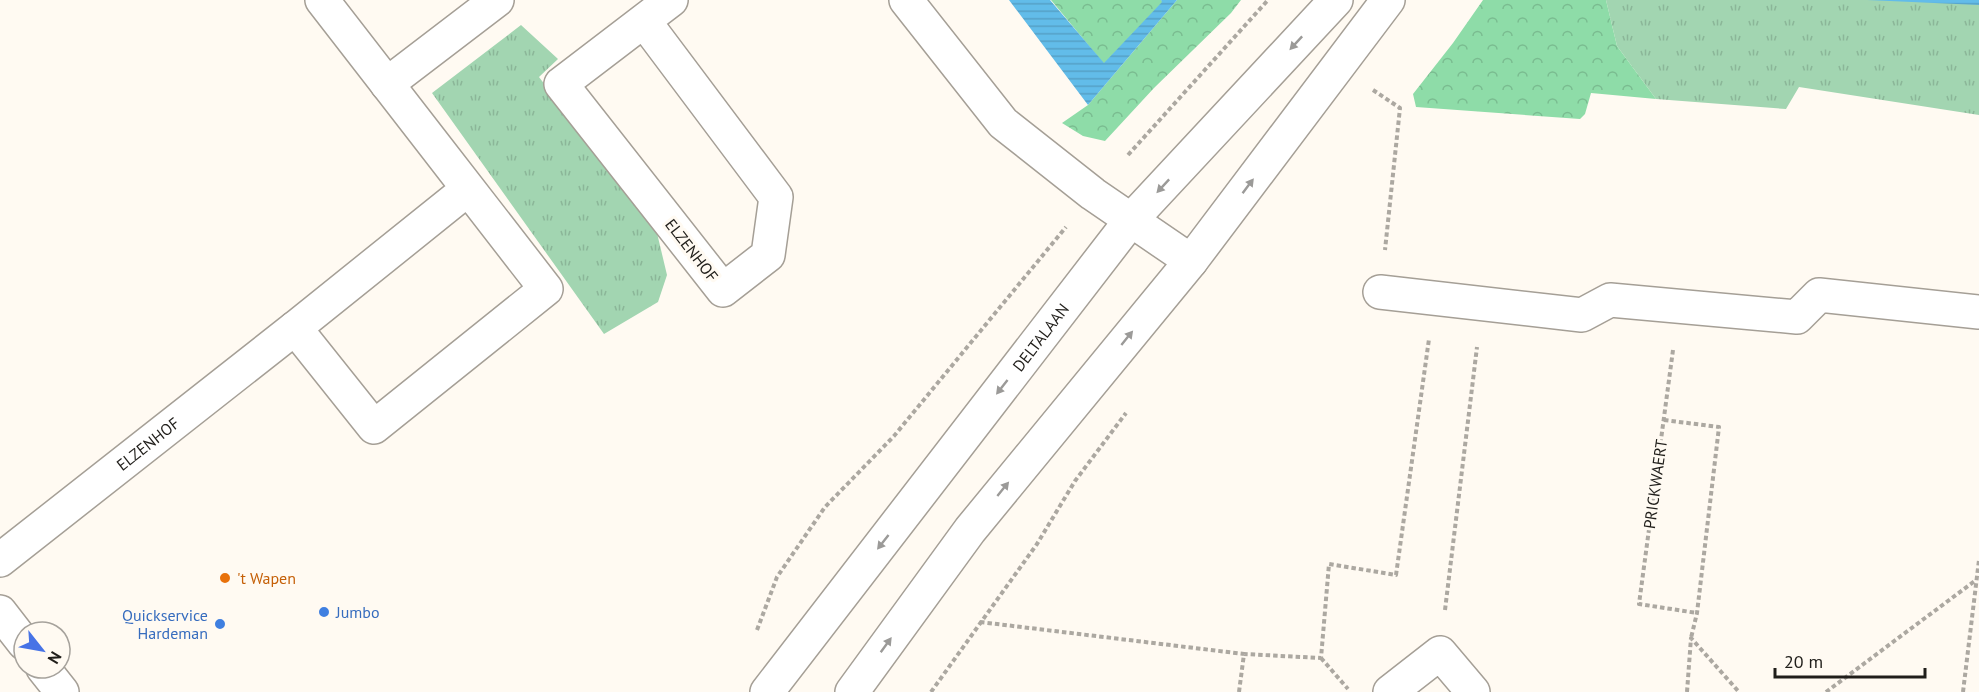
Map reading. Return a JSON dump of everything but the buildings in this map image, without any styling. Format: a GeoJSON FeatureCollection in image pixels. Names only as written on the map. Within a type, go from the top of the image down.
{"type":"FeatureCollection","features":[{"type":"Feature","properties":{"kind":"street"},"geometry":{"type":"LineString","coordinates":[[295,328],[374,427],[546,289],[322,0]]}},
{"type":"Feature","properties":{"kind":"street"},"geometry":{"type":"LineString","coordinates":[[387,84],[497,0]]}},
{"type":"Feature","properties":{"kind":"street","name":"ELZENHOF"},"geometry":{"type":"LineString","coordinates":[[644,21],[776,197],[768,255],[723,290],[561,84],[671,0]]}},
{"type":"Feature","properties":{"kind":"street"},"geometry":{"type":"LineString","coordinates":[[906,0],[1003,123],[1093,194],[1191,261]]}},
{"type":"Feature","properties":{"kind":"street","name":"DELTALAAN"},"geometry":{"type":"LineString","coordinates":[[768,692],[1131,220],[1336,0]]}},
{"type":"Feature","properties":{"kind":"street"},"geometry":{"type":"LineString","coordinates":[[852,692],[970,530],[1191,261],[1388,0]]}},
{"type":"Feature","properties":{"kind":"street","name":"ELZENHOF"},"geometry":{"type":"LineString","coordinates":[[0,560],[468,189]]}},
{"type":"Feature","properties":{"kind":"street"},"geometry":{"type":"LineString","coordinates":[[1380,292],[1582,315],[1610,300],[1797,317],[1819,295],[1979,312]]}},
{"type":"Feature","properties":{"kind":"street"},"geometry":{"type":"LineString","coordinates":[[0,612],[12,628]]}},
{"type":"Feature","properties":{"kind":"street"},"geometry":{"type":"LineString","coordinates":[[1390,692],[1440,652],[1473,692]]}},
{"type":"Feature","properties":{"kind":"street"},"geometry":{"type":"LineString","coordinates":[[52,680],[62,692]]}},
{"type":"Feature","properties":{"kind":"path"},"geometry":{"type":"LineString","coordinates":[[755,636],[777,577],[825,507],[894,436],[1093,194],[1268,0]]}},
{"type":"Feature","properties":{"kind":"path"},"geometry":{"type":"LineString","coordinates":[[1370,88],[1400,108],[1380,292]]}},
{"type":"Feature","properties":{"kind":"path"},"geometry":{"type":"LineString","coordinates":[[1350,692],[1321,658],[1329,564],[1396,575],[1434,298]]}},
{"type":"Feature","properties":{"kind":"path"},"geometry":{"type":"LineString","coordinates":[[1440,652],[1482,305]]}},
{"type":"Feature","properties":{"kind":"path","name":"PRICKWAERT"},"geometry":{"type":"LineString","coordinates":[[1678,307],[1639,604],[1696,614]]}},
{"type":"Feature","properties":{"kind":"path"},"geometry":{"type":"LineString","coordinates":[[1664,420],[1719,427],[1691,638],[1687,692]]}},
{"type":"Feature","properties":{"kind":"path"},"geometry":{"type":"LineString","coordinates":[[1963,692],[1979,560]]}},
{"type":"Feature","properties":{"kind":"path"},"geometry":{"type":"LineString","coordinates":[[1826,692],[1976,580]]}},
{"type":"Feature","properties":{"kind":"path"},"geometry":{"type":"LineString","coordinates":[[980,622],[1244,654],[1321,658]]}},
{"type":"Feature","properties":{"kind":"path"},"geometry":{"type":"LineString","coordinates":[[1691,638],[1739,692]]}},
{"type":"Feature","properties":{"kind":"path"},"geometry":{"type":"LineString","coordinates":[[1239,692],[1244,654]]}},
{"type":"Feature","properties":{"kind":"green space"},"geometry":{"type":"Polygon","coordinates":[[[1051,0],[1161,0],[1163,2],[1104,64],[1051,0]]]}},
{"type":"Feature","properties":{"kind":"green space"},"geometry":{"type":"Polygon","coordinates":[[[1177,0],[1241,0],[1231,13],[1154,88],[1105,141],[1083,136],[1062,123],[1088,105],[1177,0]]]}},
{"type":"Feature","properties":{"kind":"green space"},"geometry":{"type":"Polygon","coordinates":[[[1483,0],[1606,0],[1617,46],[1656,99],[1591,93],[1585,114],[1580,119],[1416,107],[1413,94],[1483,0]]]}},
{"type":"Feature","properties":{"kind":"green space"},"geometry":{"type":"Polygon","coordinates":[[[1606,0],[1979,0],[1979,115],[1799,87],[1786,109],[1656,99],[1617,46],[1606,0]]]}},
{"type":"Feature","properties":{"kind":"green space"},"geometry":{"type":"Polygon","coordinates":[[[521,25],[558,59],[539,77],[657,233],[667,275],[658,302],[604,334],[432,93],[521,25]]]}},
{"type":"Feature","properties":{"kind":"water"},"geometry":{"type":"Polygon","coordinates":[[[1009,0],[1050,0],[1104,63],[1162,2],[1161,0],[1177,0],[1088,105],[1009,0]]]}},
{"type":"Feature","properties":{"kind":"water"},"geometry":{"type":"Polygon","coordinates":[[[1867,0],[1979,0],[1979,5],[1867,0]]]}},
{"type":"Feature","properties":{"kind":"place","name":"'t Wapen"},"geometry":{"type":"Point","coordinates":[225,578]}},
{"type":"Feature","properties":{"kind":"place","name":"Jumbo"},"geometry":{"type":"Point","coordinates":[324,612]}},
{"type":"Feature","properties":{"kind":"place","name":"Quickservice Hardeman"},"geometry":{"type":"Point","coordinates":[220,624]}}]}
